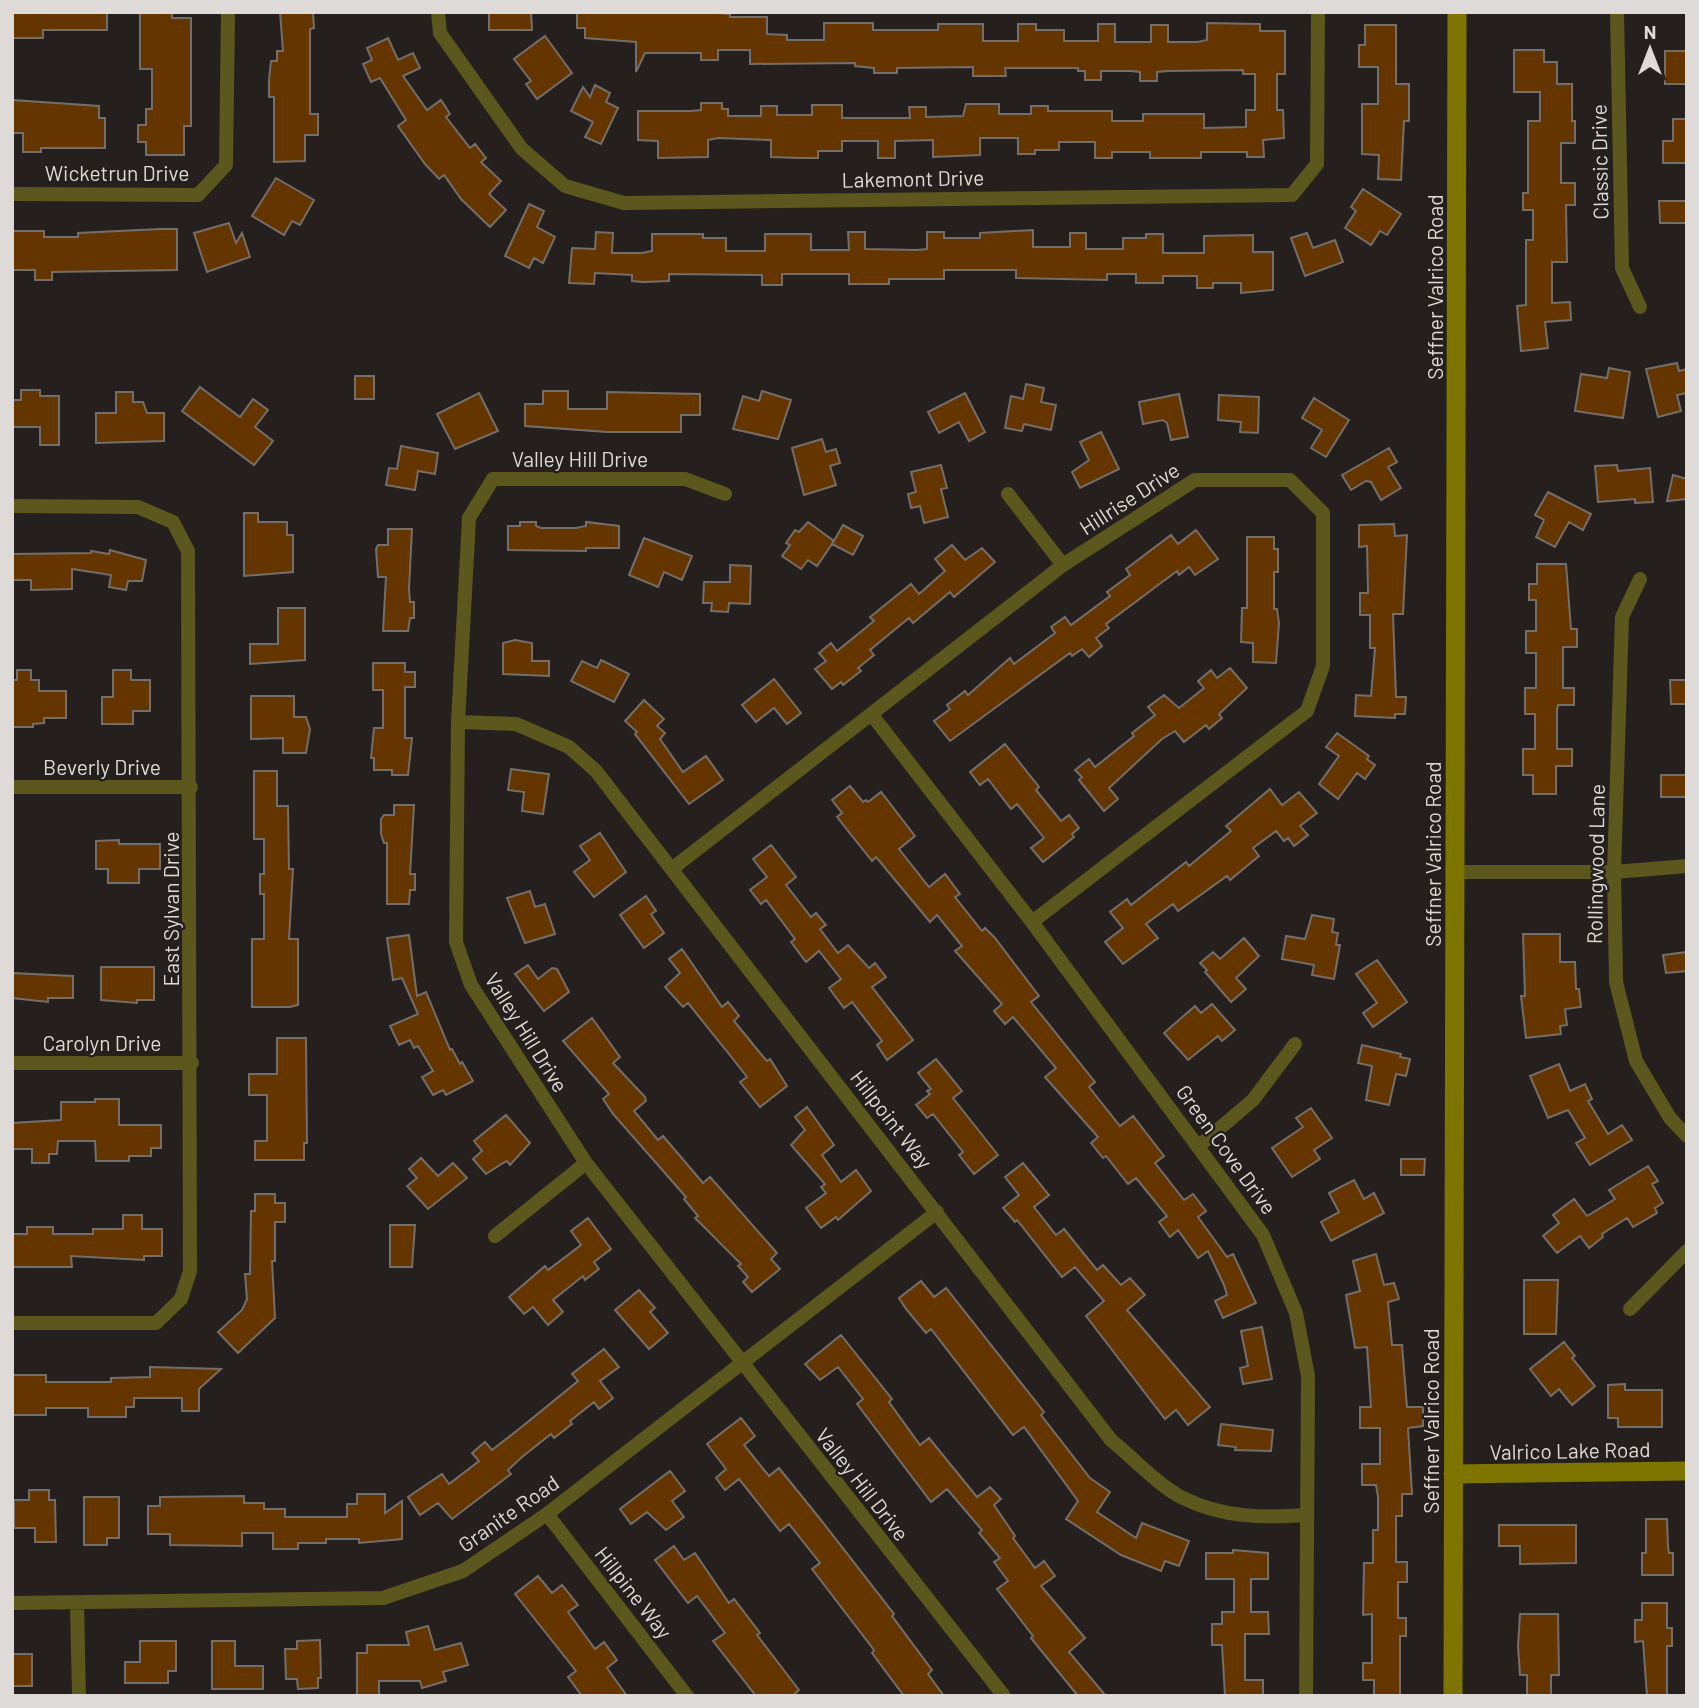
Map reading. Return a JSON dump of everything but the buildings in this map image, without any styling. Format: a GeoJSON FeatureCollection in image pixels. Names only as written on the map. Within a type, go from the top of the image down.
{"type":"FeatureCollection","features":[{"type":"Feature","properties":{"kind":"street","name":"Wicketrun Drive"},"geometry":{"type":"LineString","coordinates":[[12,194],[198,195],[226,164],[228,12]]}},
{"type":"Feature","properties":{"kind":"street","name":"Lakemont Drive"},"geometry":{"type":"LineString","coordinates":[[438,12],[440,33],[522,149],[565,186],[624,202],[1292,195],[1317,164],[1318,12]]}},
{"type":"Feature","properties":{"kind":"street","name":"Seffner Valrico Road"},"geometry":{"type":"LineString","coordinates":[[1452,1696],[1457,12]]}},
{"type":"Feature","properties":{"kind":"street","name":"Classic Drive"},"geometry":{"type":"LineString","coordinates":[[1616,12],[1622,268],[1640,307]]}},
{"type":"Feature","properties":{"kind":"street","name":"Valley Hill Drive"},"geometry":{"type":"LineString","coordinates":[[725,494],[685,479],[494,479],[469,518],[458,722],[456,942],[471,985],[586,1163],[1004,1696]]}},
{"type":"Feature","properties":{"kind":"street","name":"Hillrise Drive"},"geometry":{"type":"LineString","coordinates":[[673,869],[1063,565],[1195,480],[1290,480],[1323,513],[1324,666],[1307,710],[1032,922]]}},
{"type":"Feature","properties":{"kind":"street"},"geometry":{"type":"LineString","coordinates":[[1008,494],[1063,565]]}},
{"type":"Feature","properties":{"kind":"street","name":"East Sylvan Drive"},"geometry":{"type":"LineString","coordinates":[[12,506],[138,506],[173,522],[188,551],[192,1063],[190,1271],[181,1298],[156,1323],[12,1323]]}},
{"type":"Feature","properties":{"kind":"street","name":"Rollingwood Lane"},"geometry":{"type":"LineString","coordinates":[[1640,579],[1622,617],[1614,873],[1616,982],[1636,1060],[1670,1118],[1687,1136]]}},
{"type":"Feature","properties":{"kind":"street","name":"Green Cove Drive"},"geometry":{"type":"LineString","coordinates":[[872,715],[1200,1145],[1263,1235],[1296,1313],[1308,1376],[1306,1696]]}},
{"type":"Feature","properties":{"kind":"street","name":"Hillpoint Way"},"geometry":{"type":"LineString","coordinates":[[458,722],[516,724],[569,747],[596,771],[1111,1440],[1182,1498],[1223,1512],[1263,1518],[1307,1515]]}},
{"type":"Feature","properties":{"kind":"street","name":"Beverly Drive"},"geometry":{"type":"LineString","coordinates":[[12,787],[191,787]]}},
{"type":"Feature","properties":{"kind":"street"},"geometry":{"type":"LineString","coordinates":[[1454,872],[1614,873],[1687,866]]}},
{"type":"Feature","properties":{"kind":"street"},"geometry":{"type":"LineString","coordinates":[[1200,1145],[1253,1100],[1295,1044]]}},
{"type":"Feature","properties":{"kind":"street","name":"Carolyn Drive"},"geometry":{"type":"LineString","coordinates":[[12,1063],[192,1063]]}},
{"type":"Feature","properties":{"kind":"street"},"geometry":{"type":"LineString","coordinates":[[495,1236],[586,1163]]}},
{"type":"Feature","properties":{"kind":"street","name":"Granite Road"},"geometry":{"type":"LineString","coordinates":[[12,1603],[383,1598],[463,1571],[547,1514],[937,1212]]}},
{"type":"Feature","properties":{"kind":"street"},"geometry":{"type":"LineString","coordinates":[[1630,1309],[1687,1251]]}},
{"type":"Feature","properties":{"kind":"street","name":"Valrico Lake Road"},"geometry":{"type":"LineString","coordinates":[[1453,1474],[1687,1471]]}},
{"type":"Feature","properties":{"kind":"street","name":"Hillpine Way"},"geometry":{"type":"LineString","coordinates":[[547,1514],[687,1696]]}},
{"type":"Feature","properties":{"kind":"street"},"geometry":{"type":"LineString","coordinates":[[77,1602],[79,1696]]}}]}
